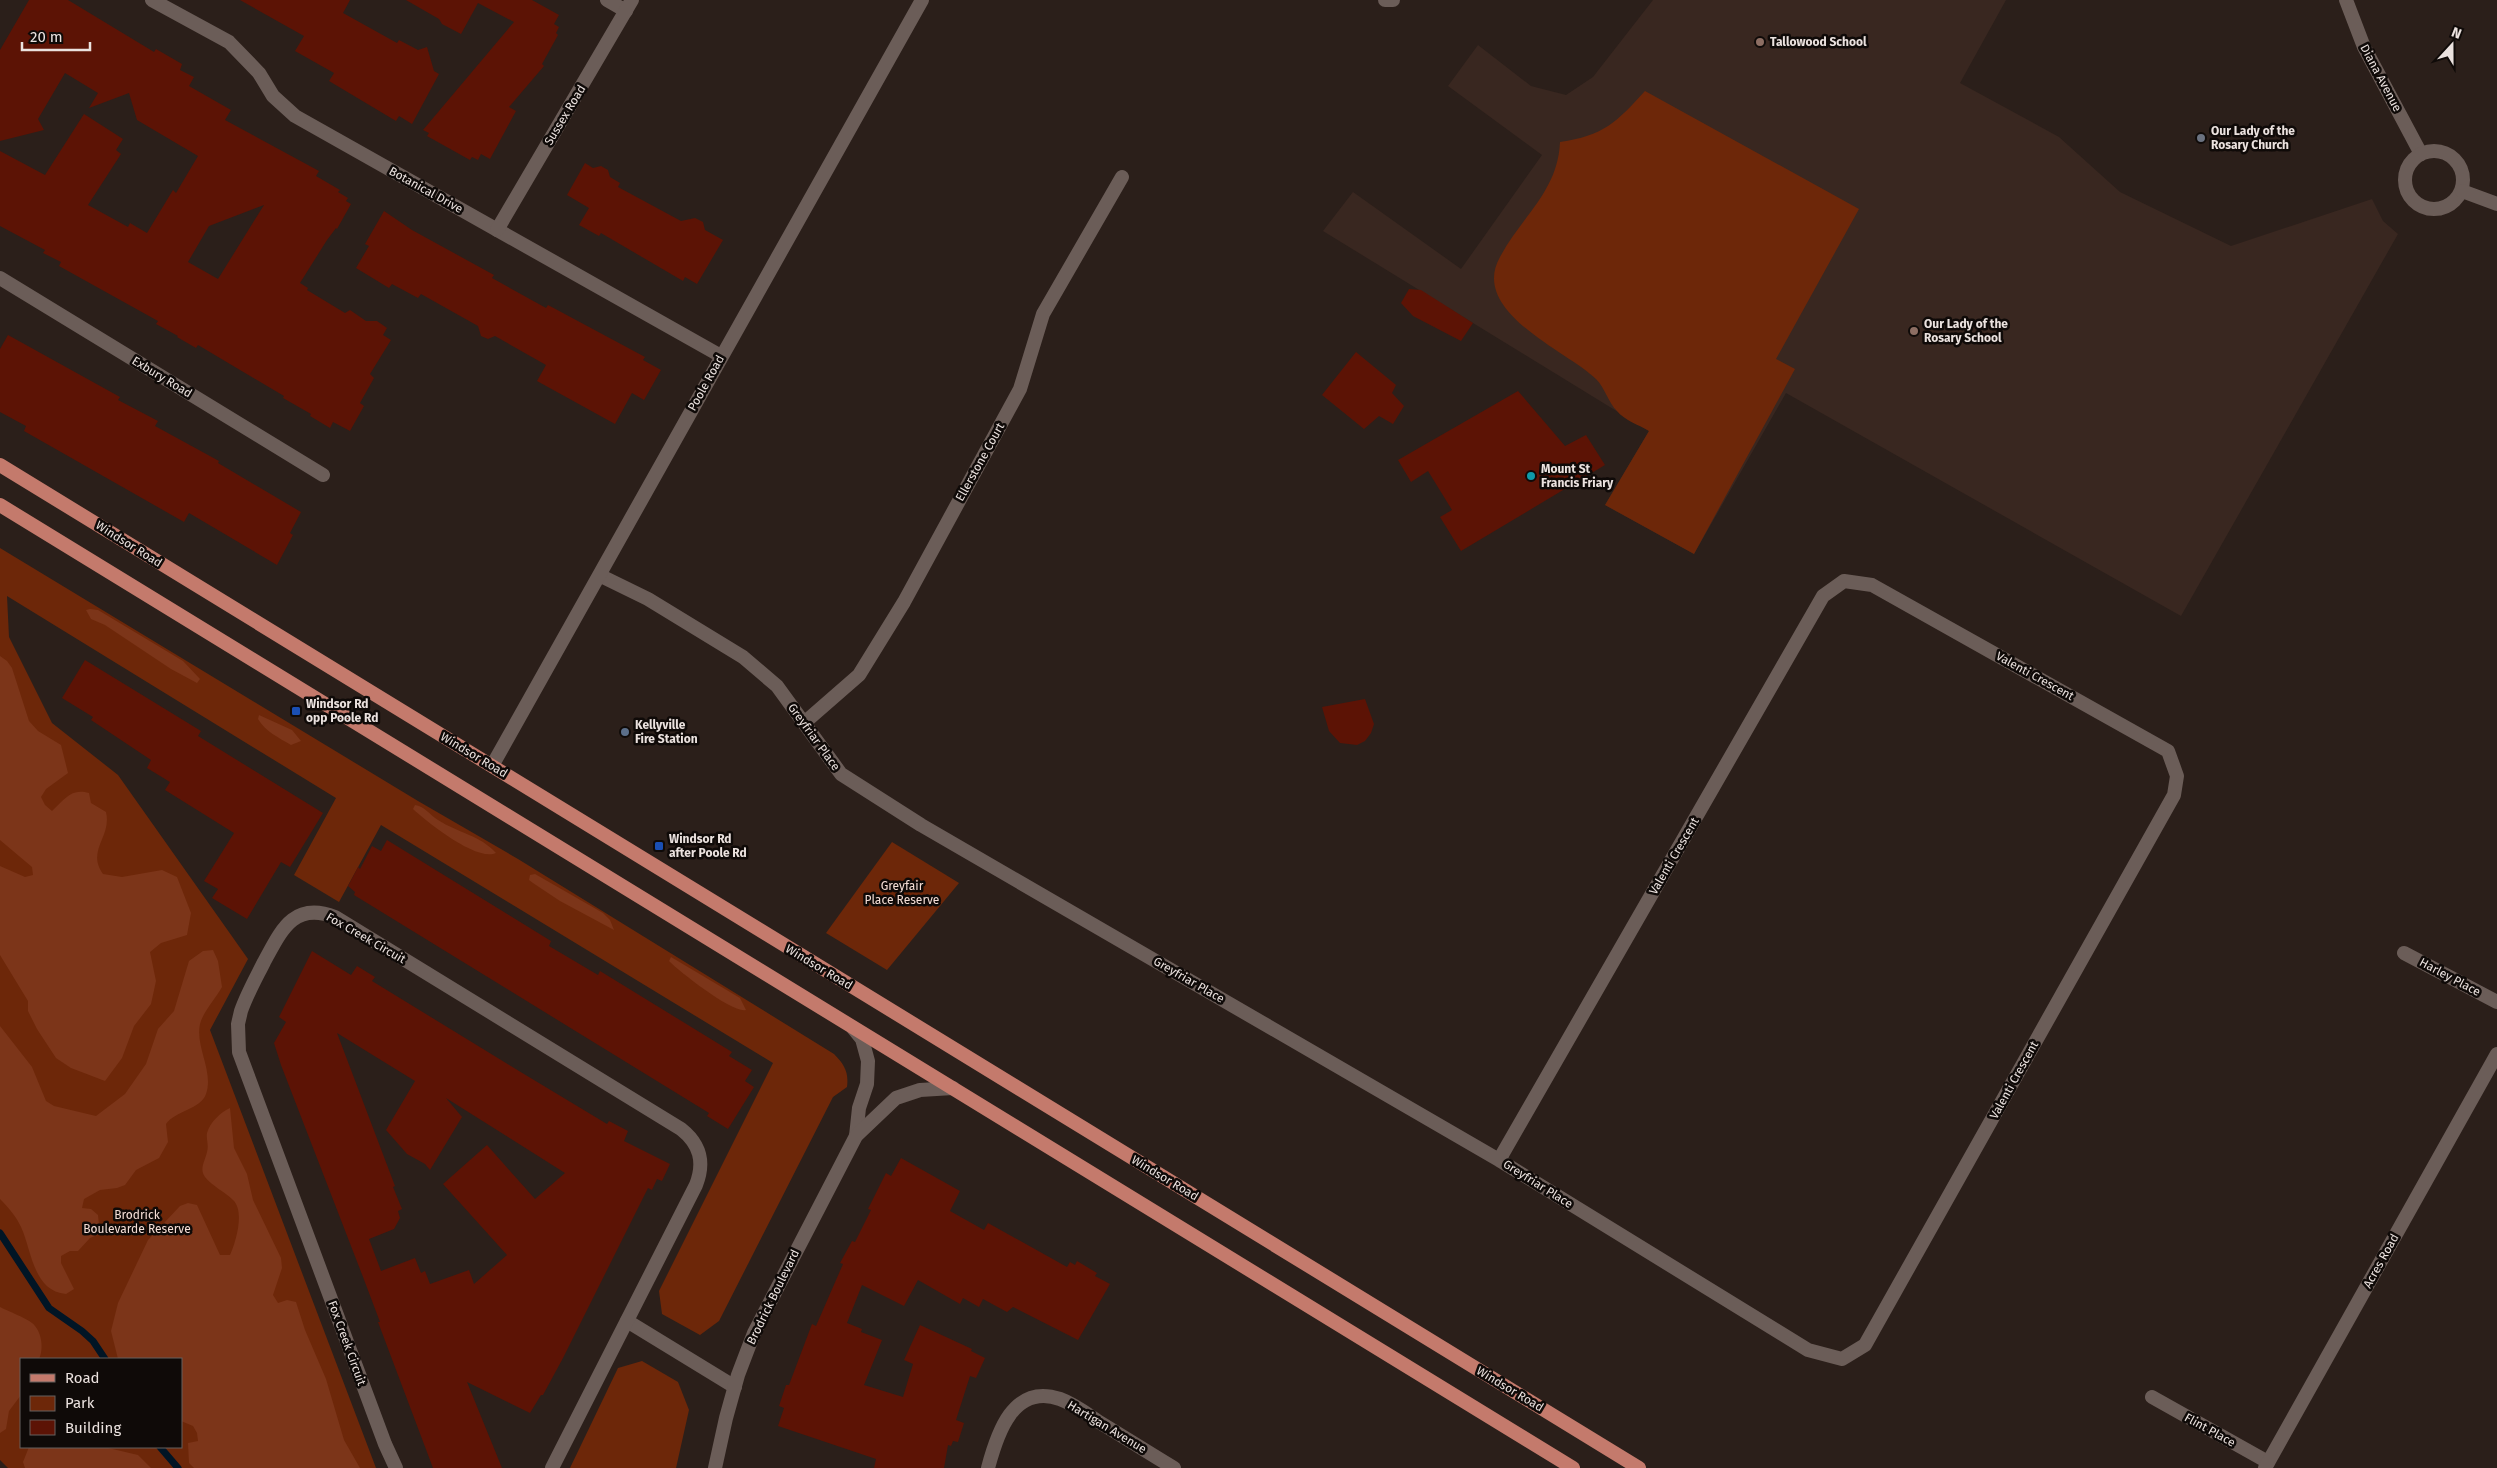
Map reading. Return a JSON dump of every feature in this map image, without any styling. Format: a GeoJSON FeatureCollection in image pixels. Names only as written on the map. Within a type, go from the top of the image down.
{"type":"FeatureCollection","features":[{"type":"Feature","properties":{"kind":"main road","name":"Windsor Road"},"geometry":{"type":"LineString","coordinates":[[0,465],[1639,1468]]}},
{"type":"Feature","properties":{"kind":"main road"},"geometry":{"type":"LineString","coordinates":[[0,505],[1573,1468]]}},
{"type":"Feature","properties":{"kind":"street","name":"Botanical Drive"},"geometry":{"type":"LineString","coordinates":[[152,0],[229,42],[259,73],[273,96],[295,116],[721,356]]}},
{"type":"Feature","properties":{"kind":"street"},"geometry":{"type":"LineString","coordinates":[[607,0],[629,6]]}},
{"type":"Feature","properties":{"kind":"street","name":"Poole Road"},"geometry":{"type":"LineString","coordinates":[[492,766],[601,576],[721,356],[922,0]]}},
{"type":"Feature","properties":{"kind":"street"},"geometry":{"type":"LineString","coordinates":[[1385,0],[1393,0]]}},
{"type":"Feature","properties":{"kind":"street","name":"Diana Avenue"},"geometry":{"type":"LineString","coordinates":[[2346,0],[2364,48],[2421,154]]}},
{"type":"Feature","properties":{"kind":"street","name":"Sussex Road"},"geometry":{"type":"LineString","coordinates":[[497,230],[629,6]]}},
{"type":"Feature","properties":{"kind":"street"},"geometry":{"type":"LineString","coordinates":[[2431,151],[2450,155],[2462,171],[2464,181],[2462,190],[2450,205],[2441,209],[2421,206],[2408,193],[2405,174],[2414,159],[2421,154],[2431,151]]}},
{"type":"Feature","properties":{"kind":"street","name":"Ellerstone Court"},"geometry":{"type":"LineString","coordinates":[[804,723],[859,675],[904,602],[1020,389],[1043,314],[1122,177]]}},
{"type":"Feature","properties":{"kind":"street"},"geometry":{"type":"LineString","coordinates":[[2462,190],[2497,204]]}},
{"type":"Feature","properties":{"kind":"street","name":"Exbury Road"},"geometry":{"type":"LineString","coordinates":[[0,278],[324,475]]}},
{"type":"Feature","properties":{"kind":"street","name":"Greyfriar Place"},"geometry":{"type":"LineString","coordinates":[[601,576],[648,599],[743,657],[777,686],[841,774],[921,825],[1499,1160],[1808,1350]]}},
{"type":"Feature","properties":{"kind":"street","name":"Valenti Crescent"},"geometry":{"type":"LineString","coordinates":[[1499,1160],[1824,596],[1844,582],[1872,586],[2168,751],[2177,776],[2174,795],[1865,1345],[1842,1359],[1808,1350]]}},
{"type":"Feature","properties":{"kind":"street","name":"Fox Creek Circuit"},"geometry":{"type":"LineString","coordinates":[[396,1468],[375,1417],[239,1052],[240,1010],[280,932],[293,918],[313,912],[334,917],[690,1136],[700,1155],[700,1175],[552,1468]]}},
{"type":"Feature","properties":{"kind":"street","name":"Harley Place"},"geometry":{"type":"LineString","coordinates":[[2404,953],[2497,1002]]}},
{"type":"Feature","properties":{"kind":"street","name":"Brodrick Boulevard"},"geometry":{"type":"LineString","coordinates":[[853,1028],[862,1039],[868,1061],[867,1084],[858,1108],[856,1136]]}},
{"type":"Feature","properties":{"kind":"street","name":"Acres Road"},"geometry":{"type":"LineString","coordinates":[[2266,1465],[2497,1054]]}},
{"type":"Feature","properties":{"kind":"street","name":"Brodrick Boulevard"},"geometry":{"type":"LineString","coordinates":[[715,1468],[735,1387],[754,1333],[773,1293],[856,1136],[896,1098],[920,1090],[953,1088]]}},
{"type":"Feature","properties":{"kind":"street"},"geometry":{"type":"LineString","coordinates":[[627,1321],[735,1387]]}},
{"type":"Feature","properties":{"kind":"street","name":"Hartigan Avenue"},"geometry":{"type":"LineString","coordinates":[[988,1468],[1003,1424],[1009,1414],[1017,1406],[1039,1396],[1061,1399],[1174,1468]]}},
{"type":"Feature","properties":{"kind":"street","name":"Flint Place"},"geometry":{"type":"LineString","coordinates":[[2152,1397],[2266,1465]]}},
{"type":"Feature","properties":{"kind":"shaded area","name":"Our Lady of the Rosary School"},"geometry":{"type":"Polygon","coordinates":[[[1653,0],[2006,0],[1960,83],[2059,137],[2120,192],[2231,246],[2372,199],[2383,221],[2398,234],[2181,616],[1786,393],[1694,554],[1605,505],[1649,431],[1323,231],[1353,192],[1461,269],[1542,155],[1448,86],[1478,45],[1531,86],[1566,95],[1593,77],[1653,0]]]}},
{"type":"Feature","properties":{"kind":"shaded area"},"geometry":{"type":"Polygon","coordinates":[[[86,610],[98,610],[183,661],[200,679],[197,683],[171,669],[105,625],[91,619],[86,610]]]}},
{"type":"Feature","properties":{"kind":"shaded area"},"geometry":{"type":"Polygon","coordinates":[[[0,656],[12,668],[29,721],[38,731],[61,745],[68,773],[46,789],[41,797],[45,805],[52,811],[73,793],[89,793],[91,803],[106,812],[106,829],[97,858],[98,865],[103,874],[122,877],[162,870],[177,877],[191,913],[187,935],[161,943],[150,952],[156,981],[151,1004],[134,1026],[122,1058],[105,1081],[71,1068],[56,1058],[37,1029],[28,1011],[28,1001],[0,955],[0,866],[25,877],[33,875],[32,867],[0,840],[0,656]]]}},
{"type":"Feature","properties":{"kind":"shaded area"},"geometry":{"type":"Polygon","coordinates":[[[259,715],[292,730],[301,741],[291,745],[277,737],[261,723],[258,719],[259,715]]]}},
{"type":"Feature","properties":{"kind":"shaded area"},"geometry":{"type":"Polygon","coordinates":[[[415,805],[446,824],[483,842],[496,853],[477,852],[453,839],[429,823],[413,809],[415,805]]]}},
{"type":"Feature","properties":{"kind":"shaded area"},"geometry":{"type":"Polygon","coordinates":[[[535,874],[603,913],[610,920],[614,930],[560,901],[533,883],[529,880],[530,875],[535,874]]]}},
{"type":"Feature","properties":{"kind":"shaded area"},"geometry":{"type":"Polygon","coordinates":[[[213,950],[218,961],[222,987],[200,1024],[200,1041],[208,1077],[206,1094],[194,1107],[175,1116],[166,1124],[168,1142],[159,1158],[136,1170],[125,1185],[100,1190],[84,1199],[82,1208],[91,1209],[98,1215],[100,1234],[90,1238],[78,1251],[70,1251],[61,1256],[61,1263],[74,1289],[66,1294],[55,1291],[40,1278],[19,1223],[0,1199],[0,1026],[32,1067],[46,1101],[54,1106],[96,1116],[125,1094],[146,1064],[158,1029],[174,1011],[189,961],[203,951],[213,950]]]}},
{"type":"Feature","properties":{"kind":"shaded area"},"geometry":{"type":"Polygon","coordinates":[[[671,957],[740,998],[746,1010],[730,1006],[707,991],[669,961],[671,957]]]}},
{"type":"Feature","properties":{"kind":"shaded area"},"geometry":{"type":"Polygon","coordinates":[[[230,1108],[234,1148],[247,1174],[253,1200],[281,1258],[282,1268],[273,1295],[278,1303],[287,1300],[296,1302],[305,1330],[326,1379],[344,1440],[360,1468],[194,1468],[189,1463],[188,1443],[198,1441],[197,1433],[193,1426],[182,1421],[182,1358],[118,1358],[111,1331],[118,1303],[148,1240],[180,1206],[188,1203],[197,1205],[220,1255],[230,1255],[238,1227],[237,1205],[205,1177],[202,1168],[208,1149],[208,1129],[223,1112],[230,1108]]]}},
{"type":"Feature","properties":{"kind":"shaded area"},"geometry":{"type":"Polygon","coordinates":[[[0,1307],[32,1323],[40,1335],[42,1345],[40,1358],[20,1358],[20,1396],[9,1411],[6,1429],[0,1433],[0,1307]]]}},
{"type":"Feature","properties":{"kind":"shaded area"},"geometry":{"type":"Polygon","coordinates":[[[29,1448],[108,1448],[138,1455],[151,1468],[25,1468],[23,1462],[29,1448]]]}},
{"type":"Feature","properties":{"kind":"green space"},"geometry":{"type":"Polygon","coordinates":[[[1645,91],[1859,209],[1776,359],[1795,369],[1694,554],[1605,505],[1649,431],[1620,414],[1596,379],[1545,343],[1509,312],[1498,295],[1494,277],[1500,257],[1538,202],[1553,175],[1558,159],[1560,142],[1587,136],[1608,126],[1645,91]]]}},
{"type":"Feature","properties":{"kind":"green space","name":"Brodrick Boulevarde Reserve"},"geometry":{"type":"Polygon","coordinates":[[[0,548],[418,801],[518,859],[834,1054],[841,1061],[845,1069],[847,1087],[833,1097],[719,1321],[700,1335],[662,1314],[659,1291],[773,1063],[381,825],[339,902],[294,875],[336,798],[7,596],[9,637],[52,723],[118,775],[248,959],[210,1030],[376,1468],[8,1468],[0,1460],[0,548]]]}},
{"type":"Feature","properties":{"kind":"green space","name":"Greyfair Place Reserve"},"geometry":{"type":"Polygon","coordinates":[[[892,842],[959,883],[887,970],[826,933],[892,842]]]}},
{"type":"Feature","properties":{"kind":"green space"},"geometry":{"type":"Polygon","coordinates":[[[642,1361],[678,1382],[689,1410],[676,1468],[570,1468],[618,1368],[642,1361]]]}},
{"type":"Feature","properties":{"kind":"building"},"geometry":{"type":"Polygon","coordinates":[[[29,0],[68,0],[154,52],[156,49],[182,64],[180,70],[194,77],[189,86],[231,110],[225,120],[319,171],[316,176],[340,190],[338,192],[348,198],[346,201],[351,204],[337,229],[327,240],[300,283],[308,288],[307,290],[345,313],[350,310],[366,321],[377,321],[387,328],[383,335],[391,340],[370,374],[374,378],[360,403],[364,406],[350,431],[333,422],[330,428],[310,416],[311,414],[283,398],[284,396],[198,345],[196,348],[156,324],[158,321],[59,266],[61,262],[43,253],[45,250],[0,226],[0,151],[45,175],[84,114],[123,139],[116,150],[121,154],[88,205],[128,227],[130,223],[147,233],[173,190],[176,193],[198,156],[137,120],[129,93],[89,108],[98,93],[65,73],[38,119],[44,130],[0,141],[0,50],[29,0]],[[264,205],[209,226],[188,262],[218,279],[264,205]]]}},
{"type":"Feature","properties":{"kind":"building"},"geometry":{"type":"Polygon","coordinates":[[[240,0],[350,0],[343,13],[397,43],[399,40],[418,50],[427,47],[434,71],[439,74],[412,124],[399,116],[396,121],[329,81],[334,73],[295,51],[304,36],[240,0]]]}},
{"type":"Feature","properties":{"kind":"building"},"geometry":{"type":"Polygon","coordinates":[[[406,0],[532,0],[559,15],[554,24],[559,27],[556,33],[558,35],[542,64],[544,66],[509,107],[516,111],[490,159],[481,154],[478,160],[472,157],[470,160],[427,136],[429,133],[423,130],[514,22],[478,3],[461,34],[406,0]]]}},
{"type":"Feature","properties":{"kind":"building"},"geometry":{"type":"Polygon","coordinates":[[[585,163],[593,168],[601,166],[608,170],[610,177],[620,183],[618,187],[681,221],[695,218],[703,222],[705,230],[723,240],[697,284],[685,277],[683,281],[601,233],[599,236],[579,225],[589,208],[567,195],[585,163]]]}},
{"type":"Feature","properties":{"kind":"building"},"geometry":{"type":"Polygon","coordinates":[[[384,211],[412,230],[494,275],[492,278],[546,308],[548,305],[645,357],[643,360],[661,370],[644,400],[632,393],[615,424],[537,381],[546,365],[495,336],[488,339],[481,336],[478,326],[421,294],[418,298],[392,284],[389,288],[356,268],[369,246],[365,244],[384,211]]]}},
{"type":"Feature","properties":{"kind":"building"},"geometry":{"type":"Polygon","coordinates":[[[1409,289],[1421,290],[1473,323],[1461,341],[1413,316],[1401,303],[1409,289]]]}},
{"type":"Feature","properties":{"kind":"building"},"geometry":{"type":"Polygon","coordinates":[[[8,335],[120,397],[118,400],[158,421],[155,426],[219,461],[218,463],[301,512],[290,533],[293,535],[277,565],[189,513],[184,522],[24,431],[26,426],[0,412],[0,349],[8,335]]]}},
{"type":"Feature","properties":{"kind":"building"},"geometry":{"type":"Polygon","coordinates":[[[1356,352],[1396,385],[1392,393],[1404,406],[1393,424],[1379,416],[1364,429],[1322,395],[1356,352]]]}},
{"type":"Feature","properties":{"kind":"building","name":"Mount St Francis Friary"},"geometry":{"type":"Polygon","coordinates":[[[1518,391],[1565,446],[1586,435],[1605,465],[1461,551],[1440,517],[1452,510],[1428,471],[1411,482],[1398,460],[1518,391]]]}},
{"type":"Feature","properties":{"kind":"building"},"geometry":{"type":"Polygon","coordinates":[[[85,660],[201,731],[198,736],[323,813],[290,867],[281,862],[247,919],[212,898],[218,889],[204,881],[234,833],[165,790],[170,782],[147,768],[151,760],[91,720],[93,717],[62,698],[85,660]]]}},
{"type":"Feature","properties":{"kind":"building"},"geometry":{"type":"Polygon","coordinates":[[[1365,699],[1374,724],[1371,733],[1365,741],[1357,745],[1340,743],[1329,731],[1322,707],[1365,699]]]}},
{"type":"Feature","properties":{"kind":"building"},"geometry":{"type":"Polygon","coordinates":[[[387,840],[551,941],[549,946],[598,975],[600,971],[732,1052],[729,1056],[752,1070],[745,1081],[754,1087],[728,1129],[707,1116],[709,1113],[354,895],[355,892],[348,886],[358,867],[360,869],[372,846],[381,851],[387,840]]]}},
{"type":"Feature","properties":{"kind":"building"},"geometry":{"type":"Polygon","coordinates":[[[312,951],[351,975],[357,966],[375,977],[372,981],[519,1071],[607,1124],[609,1121],[628,1131],[624,1141],[670,1164],[662,1181],[657,1179],[652,1190],[648,1188],[563,1358],[543,1395],[541,1395],[530,1413],[467,1382],[502,1468],[433,1468],[378,1322],[380,1322],[281,1065],[274,1043],[286,1022],[279,1017],[312,951]],[[337,1033],[402,1209],[398,1211],[400,1218],[394,1229],[369,1239],[381,1271],[415,1258],[421,1273],[425,1271],[430,1284],[469,1270],[474,1284],[507,1255],[443,1184],[487,1145],[535,1199],[565,1173],[446,1098],[462,1117],[430,1170],[425,1164],[407,1154],[386,1130],[415,1081],[337,1033]]]}},
{"type":"Feature","properties":{"kind":"building"},"geometry":{"type":"Polygon","coordinates":[[[901,1158],[960,1191],[950,1211],[984,1230],[988,1223],[1067,1267],[1070,1262],[1075,1265],[1077,1261],[1097,1273],[1095,1276],[1110,1284],[1078,1340],[1013,1307],[1007,1312],[983,1299],[979,1307],[963,1298],[960,1304],[918,1280],[904,1306],[862,1285],[847,1323],[862,1329],[861,1332],[882,1340],[864,1385],[903,1397],[913,1364],[904,1360],[920,1325],[972,1349],[971,1351],[985,1358],[976,1378],[970,1376],[956,1420],[964,1423],[958,1442],[953,1441],[951,1446],[948,1445],[944,1468],[874,1468],[876,1459],[778,1426],[784,1408],[779,1406],[786,1385],[789,1385],[812,1324],[816,1326],[843,1264],[840,1263],[852,1241],[855,1242],[871,1210],[868,1209],[886,1173],[891,1176],[901,1158]]]}},
{"type":"Feature","properties":{"kind":"waterway"},"geometry":{"type":"LineString","coordinates":[[0,1233],[49,1308],[82,1331],[93,1341],[104,1358]]}},
{"type":"Feature","properties":{"kind":"waterway"},"geometry":{"type":"LineString","coordinates":[[161,1448],[178,1468]]}},
{"type":"Feature","properties":{"kind":"place","name":"Tallowood School"},"geometry":{"type":"Point","coordinates":[1760,42]}},
{"type":"Feature","properties":{"kind":"place","name":"Our Lady of the Rosary Church"},"geometry":{"type":"Point","coordinates":[2201,138]}},
{"type":"Feature","properties":{"kind":"place","name":"Our Lady of the Rosary School"},"geometry":{"type":"Point","coordinates":[1914,331]}},
{"type":"Feature","properties":{"kind":"place","name":"Mount St Francis Friary"},"geometry":{"type":"Point","coordinates":[1531,476]}},
{"type":"Feature","properties":{"kind":"place","name":"Windsor Rd opp Poole Rd"},"geometry":{"type":"Point","coordinates":[296,711]}},
{"type":"Feature","properties":{"kind":"place","name":"Kellyville Fire Station"},"geometry":{"type":"Point","coordinates":[625,732]}},
{"type":"Feature","properties":{"kind":"place","name":"Windsor Rd after Poole Rd"},"geometry":{"type":"Point","coordinates":[659,846]}}]}
